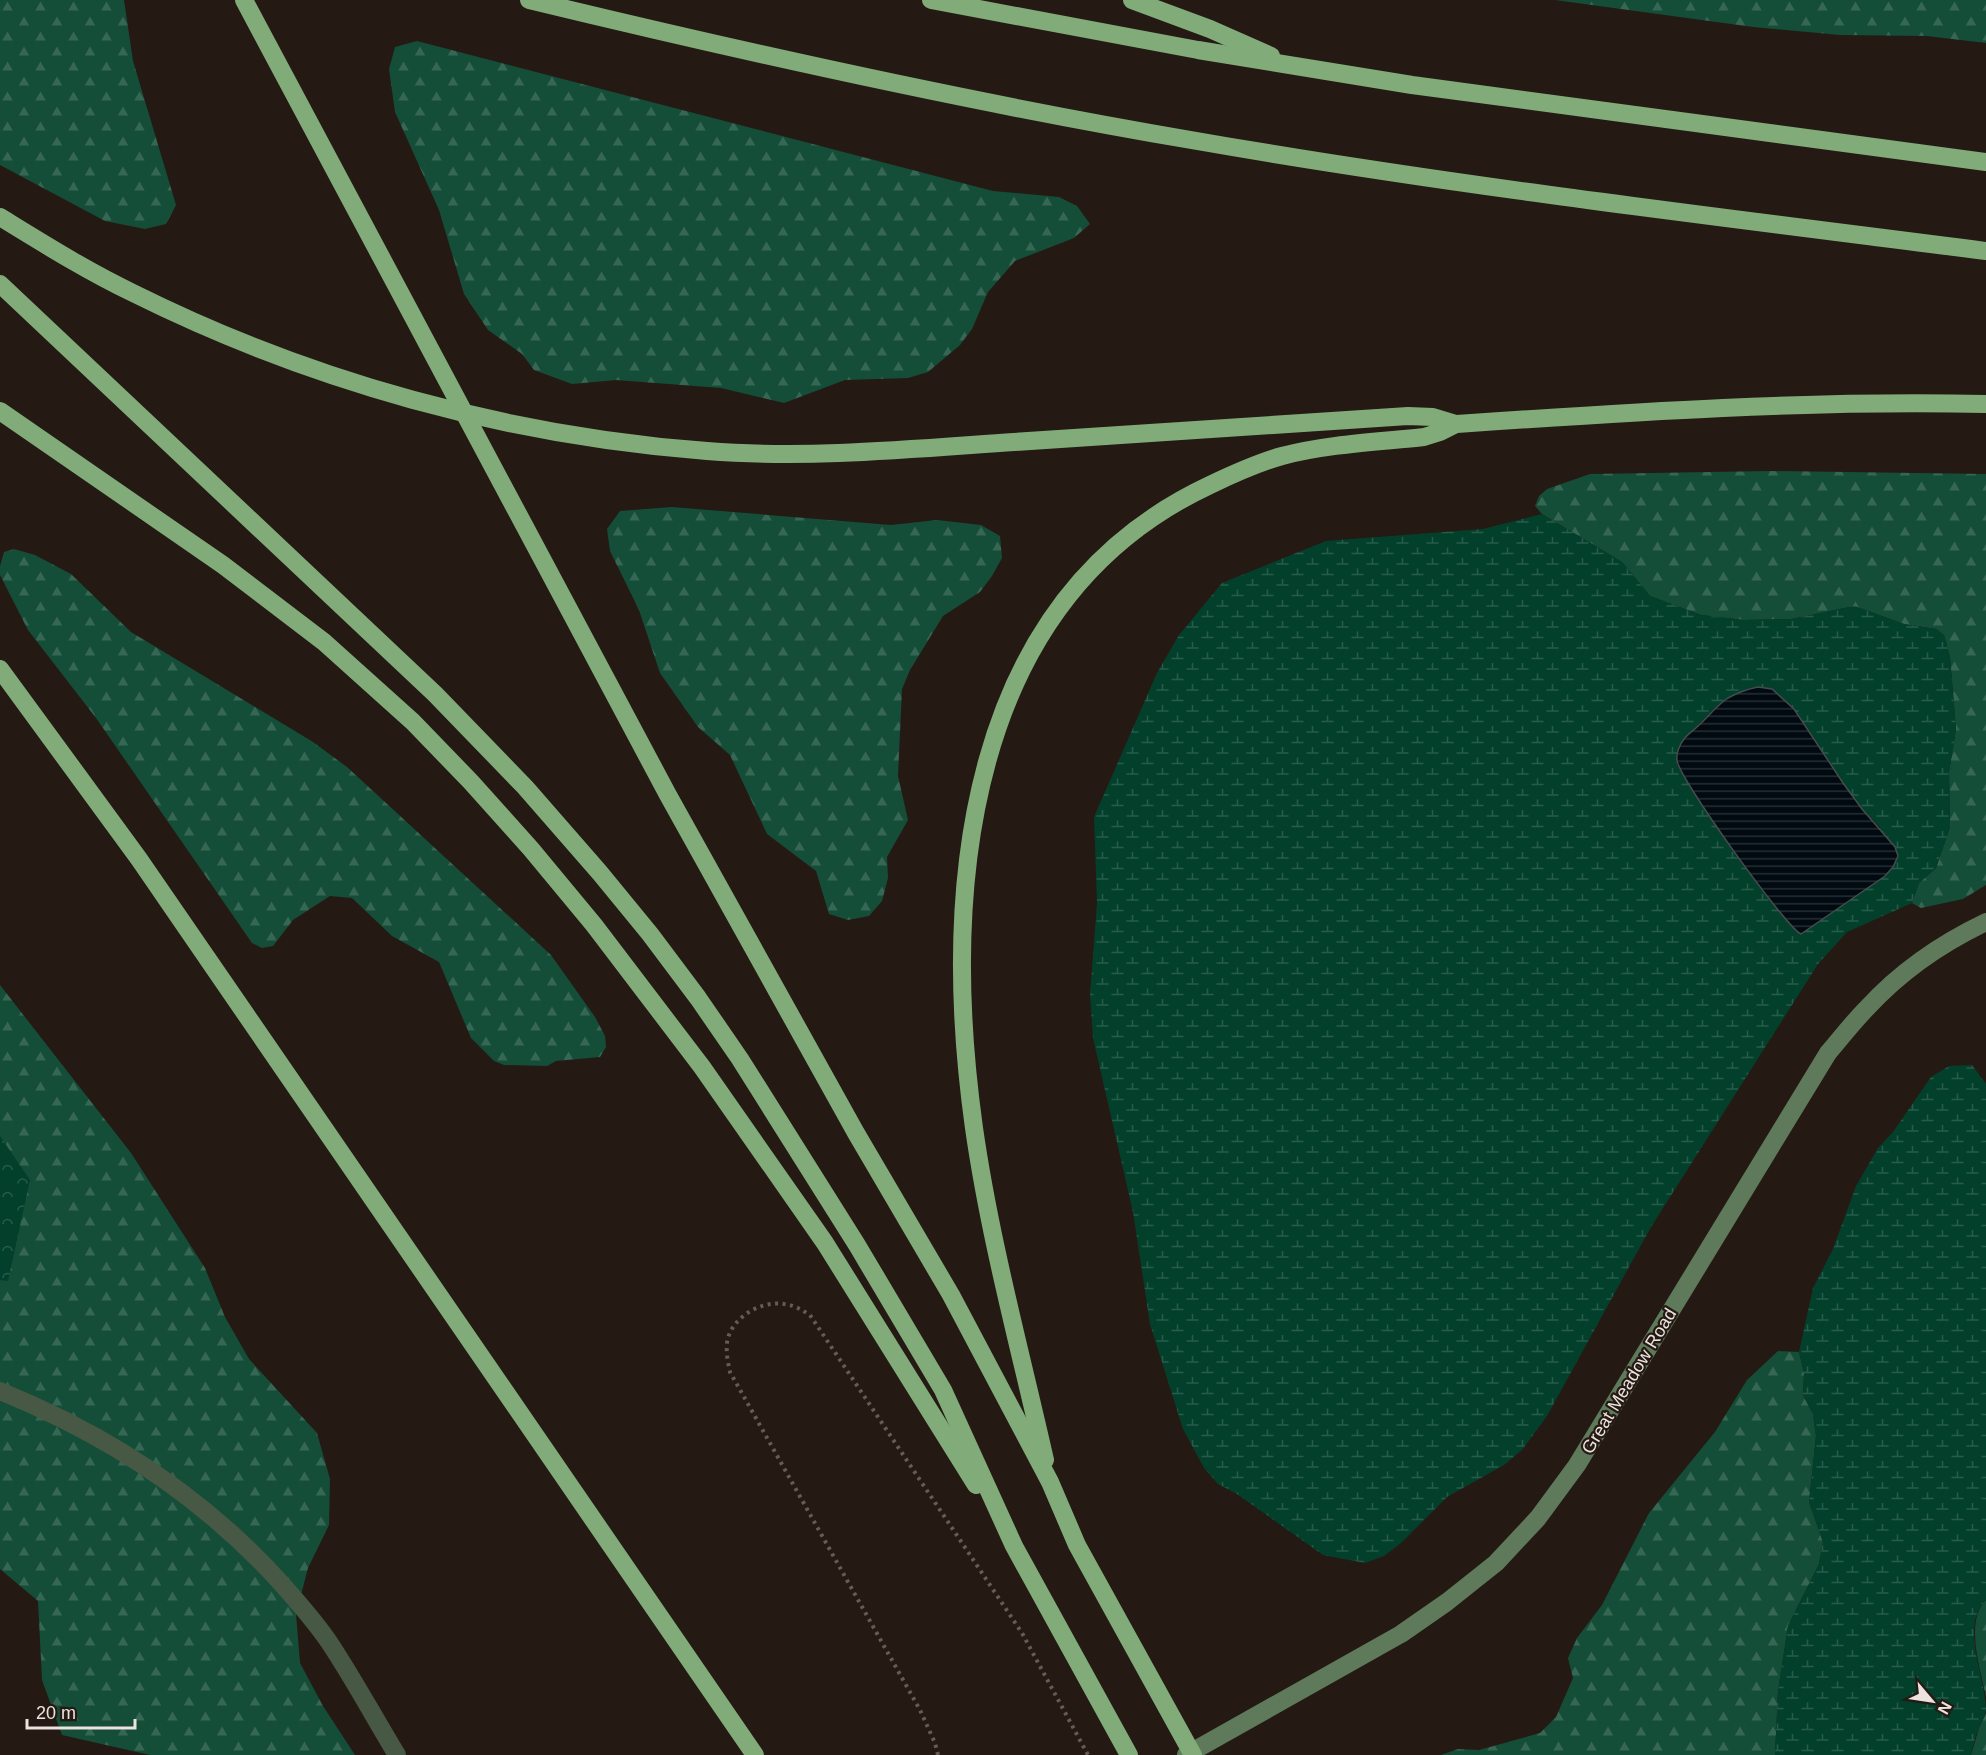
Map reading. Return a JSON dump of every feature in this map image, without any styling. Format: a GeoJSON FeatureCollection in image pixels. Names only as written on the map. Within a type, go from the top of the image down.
{"type":"FeatureCollection","features":[{"type":"Feature","properties":{"kind":"highway"},"geometry":{"type":"LineString","coordinates":[[244,0],[679,815],[856,1133],[951,1295],[1050,1482],[1077,1545],[1193,1755]]}},
{"type":"Feature","properties":{"kind":"highway"},"geometry":{"type":"LineString","coordinates":[[529,0],[877,80],[1192,141],[1454,181],[1986,251]]}},
{"type":"Feature","properties":{"kind":"highway"},"geometry":{"type":"LineString","coordinates":[[931,0],[1037,21],[1412,85],[1986,162]]}},
{"type":"Feature","properties":{"kind":"highway"},"geometry":{"type":"LineString","coordinates":[[1132,0],[1210,28],[1289,65]]}},
{"type":"Feature","properties":{"kind":"highway"},"geometry":{"type":"LineString","coordinates":[[0,217],[60,254],[130,292],[208,328],[296,363],[436,406],[562,433],[708,451],[793,453],[959,446],[1408,416],[1433,417],[1456,424],[1763,405],[1986,404]]}},
{"type":"Feature","properties":{"kind":"highway"},"geometry":{"type":"LineString","coordinates":[[0,284],[435,694],[555,821],[650,934],[698,998],[770,1105],[938,1380],[1014,1546]]}},
{"type":"Feature","properties":{"kind":"highway"},"geometry":{"type":"LineString","coordinates":[[0,411],[223,565],[303,625],[413,722],[531,849],[594,925],[702,1067],[825,1243],[1014,1546],[1129,1755]]}},
{"type":"Feature","properties":{"kind":"highway"},"geometry":{"type":"LineString","coordinates":[[1050,1482],[994,1244],[974,1125],[964,1020],[964,918],[973,825],[992,739],[1021,671],[1049,624],[1084,577],[1128,535],[1168,507],[1240,471],[1281,457],[1323,448],[1424,437],[1456,424]]}},
{"type":"Feature","properties":{"kind":"highway"},"geometry":{"type":"LineString","coordinates":[[0,669],[139,859],[755,1755]]}},
{"type":"Feature","properties":{"kind":"street","name":"Great Meadow Road"},"geometry":{"type":"LineString","coordinates":[[1186,1755],[1401,1634],[1447,1602],[1496,1563],[1538,1518],[1577,1465],[1828,1053],[1868,1007],[1915,965],[1962,933],[1986,922]]}},
{"type":"Feature","properties":{"kind":"street"},"geometry":{"type":"LineString","coordinates":[[0,1391],[75,1425],[145,1466],[181,1491],[224,1526],[300,1605],[328,1641],[397,1755]]}},
{"type":"Feature","properties":{"kind":"path"},"geometry":{"type":"LineString","coordinates":[[938,1755],[920,1710],[729,1372],[727,1341],[735,1325],[747,1312],[760,1306],[782,1303],[794,1306],[810,1315],[1022,1633],[1088,1755]]}},
{"type":"Feature","properties":{"kind":"green space"},"geometry":{"type":"Polygon","coordinates":[[[0,0],[124,0],[133,61],[176,205],[166,224],[145,229],[105,221],[0,165],[0,0]]]}},
{"type":"Feature","properties":{"kind":"green space"},"geometry":{"type":"Polygon","coordinates":[[[1555,0],[1986,0],[1986,43],[1927,36],[1840,35],[1753,27],[1555,0]]]}},
{"type":"Feature","properties":{"kind":"green space"},"geometry":{"type":"Polygon","coordinates":[[[417,41],[993,191],[1059,197],[1077,206],[1090,224],[1074,238],[1015,261],[988,292],[972,329],[960,345],[928,372],[908,378],[845,380],[784,403],[721,388],[616,380],[572,384],[534,370],[522,354],[488,330],[464,294],[439,210],[395,112],[389,69],[395,47],[417,41]]]}},
{"type":"Feature","properties":{"kind":"green space"},"geometry":{"type":"Polygon","coordinates":[[[1770,471],[1986,474],[1986,885],[1963,899],[1921,908],[1912,903],[1919,883],[1936,868],[1950,827],[1949,772],[1956,729],[1950,657],[1944,635],[1936,629],[1904,624],[1854,606],[1792,619],[1744,620],[1701,615],[1650,596],[1622,562],[1542,514],[1535,506],[1539,496],[1547,489],[1590,474],[1770,471]]]}},
{"type":"Feature","properties":{"kind":"green space"},"geometry":{"type":"Polygon","coordinates":[[[672,507],[891,525],[937,520],[981,525],[1000,536],[1002,558],[992,576],[980,592],[943,616],[910,670],[902,689],[898,776],[908,820],[887,857],[888,878],[882,901],[869,916],[848,920],[829,914],[816,871],[767,834],[730,755],[698,727],[660,673],[639,610],[610,551],[607,529],[620,511],[672,507]]]}},
{"type":"Feature","properties":{"kind":"green space"},"geometry":{"type":"Polygon","coordinates":[[[1542,514],[1622,562],[1650,596],[1701,615],[1744,620],[1792,619],[1854,606],[1904,624],[1936,629],[1944,635],[1950,657],[1956,729],[1949,772],[1950,827],[1936,868],[1919,883],[1912,903],[1847,932],[1818,964],[1651,1227],[1547,1416],[1522,1450],[1504,1465],[1447,1497],[1401,1543],[1384,1556],[1365,1563],[1323,1555],[1237,1494],[1218,1484],[1204,1468],[1183,1429],[1150,1324],[1133,1212],[1093,1038],[1090,994],[1097,903],[1094,817],[1157,673],[1179,635],[1222,583],[1326,541],[1483,529],[1542,514]],[[1751,689],[1730,697],[1716,707],[1685,738],[1677,765],[1728,844],[1792,927],[1880,827],[1862,809],[1843,783],[1751,689]]]}},
{"type":"Feature","properties":{"kind":"green space"},"geometry":{"type":"Polygon","coordinates":[[[14,549],[35,555],[71,574],[131,632],[313,742],[347,767],[551,955],[595,1017],[605,1036],[606,1047],[600,1057],[556,1061],[547,1066],[504,1065],[494,1061],[471,1038],[439,962],[392,936],[352,898],[330,896],[293,920],[273,946],[262,948],[252,943],[96,718],[28,630],[0,575],[4,552],[14,549]]]}},
{"type":"Feature","properties":{"kind":"green space"},"geometry":{"type":"Polygon","coordinates":[[[0,985],[131,1153],[205,1268],[225,1317],[249,1359],[317,1433],[330,1479],[329,1525],[308,1568],[296,1614],[300,1663],[323,1706],[355,1755],[150,1755],[62,1735],[42,1680],[38,1601],[0,1569],[0,985]]]}},
{"type":"Feature","properties":{"kind":"green space"},"geometry":{"type":"Polygon","coordinates":[[[1972,1065],[1986,1084],[1986,1600],[1978,1611],[1974,1638],[1986,1710],[1976,1734],[1971,1755],[1775,1755],[1778,1691],[1788,1626],[1819,1564],[1823,1542],[1809,1502],[1816,1436],[1813,1414],[1803,1395],[1804,1373],[1799,1352],[1813,1288],[1833,1249],[1856,1186],[1878,1148],[1893,1132],[1931,1077],[1949,1066],[1972,1065]]]}},
{"type":"Feature","properties":{"kind":"green space"},"geometry":{"type":"Polygon","coordinates":[[[0,1136],[30,1180],[8,1281],[0,1280],[0,1136]]]}},
{"type":"Feature","properties":{"kind":"green space"},"geometry":{"type":"Polygon","coordinates":[[[1778,1351],[1799,1352],[1804,1373],[1803,1395],[1813,1414],[1816,1436],[1809,1502],[1823,1542],[1819,1564],[1788,1626],[1778,1691],[1775,1755],[1441,1755],[1458,1749],[1479,1750],[1540,1733],[1556,1717],[1573,1678],[1568,1658],[1577,1638],[1602,1605],[1649,1513],[1715,1432],[1747,1380],[1778,1351]]]}},
{"type":"Feature","properties":{"kind":"green space"},"geometry":{"type":"Polygon","coordinates":[[[1986,1600],[1986,1697],[1975,1633],[1979,1609],[1986,1600]]]}},
{"type":"Feature","properties":{"kind":"green space"},"geometry":{"type":"Polygon","coordinates":[[[1986,1713],[1986,1755],[1971,1755],[1979,1728],[1986,1713]]]}},
{"type":"Feature","properties":{"kind":"shaded area"},"geometry":{"type":"Polygon","coordinates":[[[1758,687],[1772,689],[1794,709],[1862,809],[1895,847],[1898,856],[1893,867],[1885,876],[1801,934],[1776,907],[1734,851],[1694,793],[1677,760],[1677,754],[1684,739],[1720,704],[1735,694],[1758,687]]]}}]}
